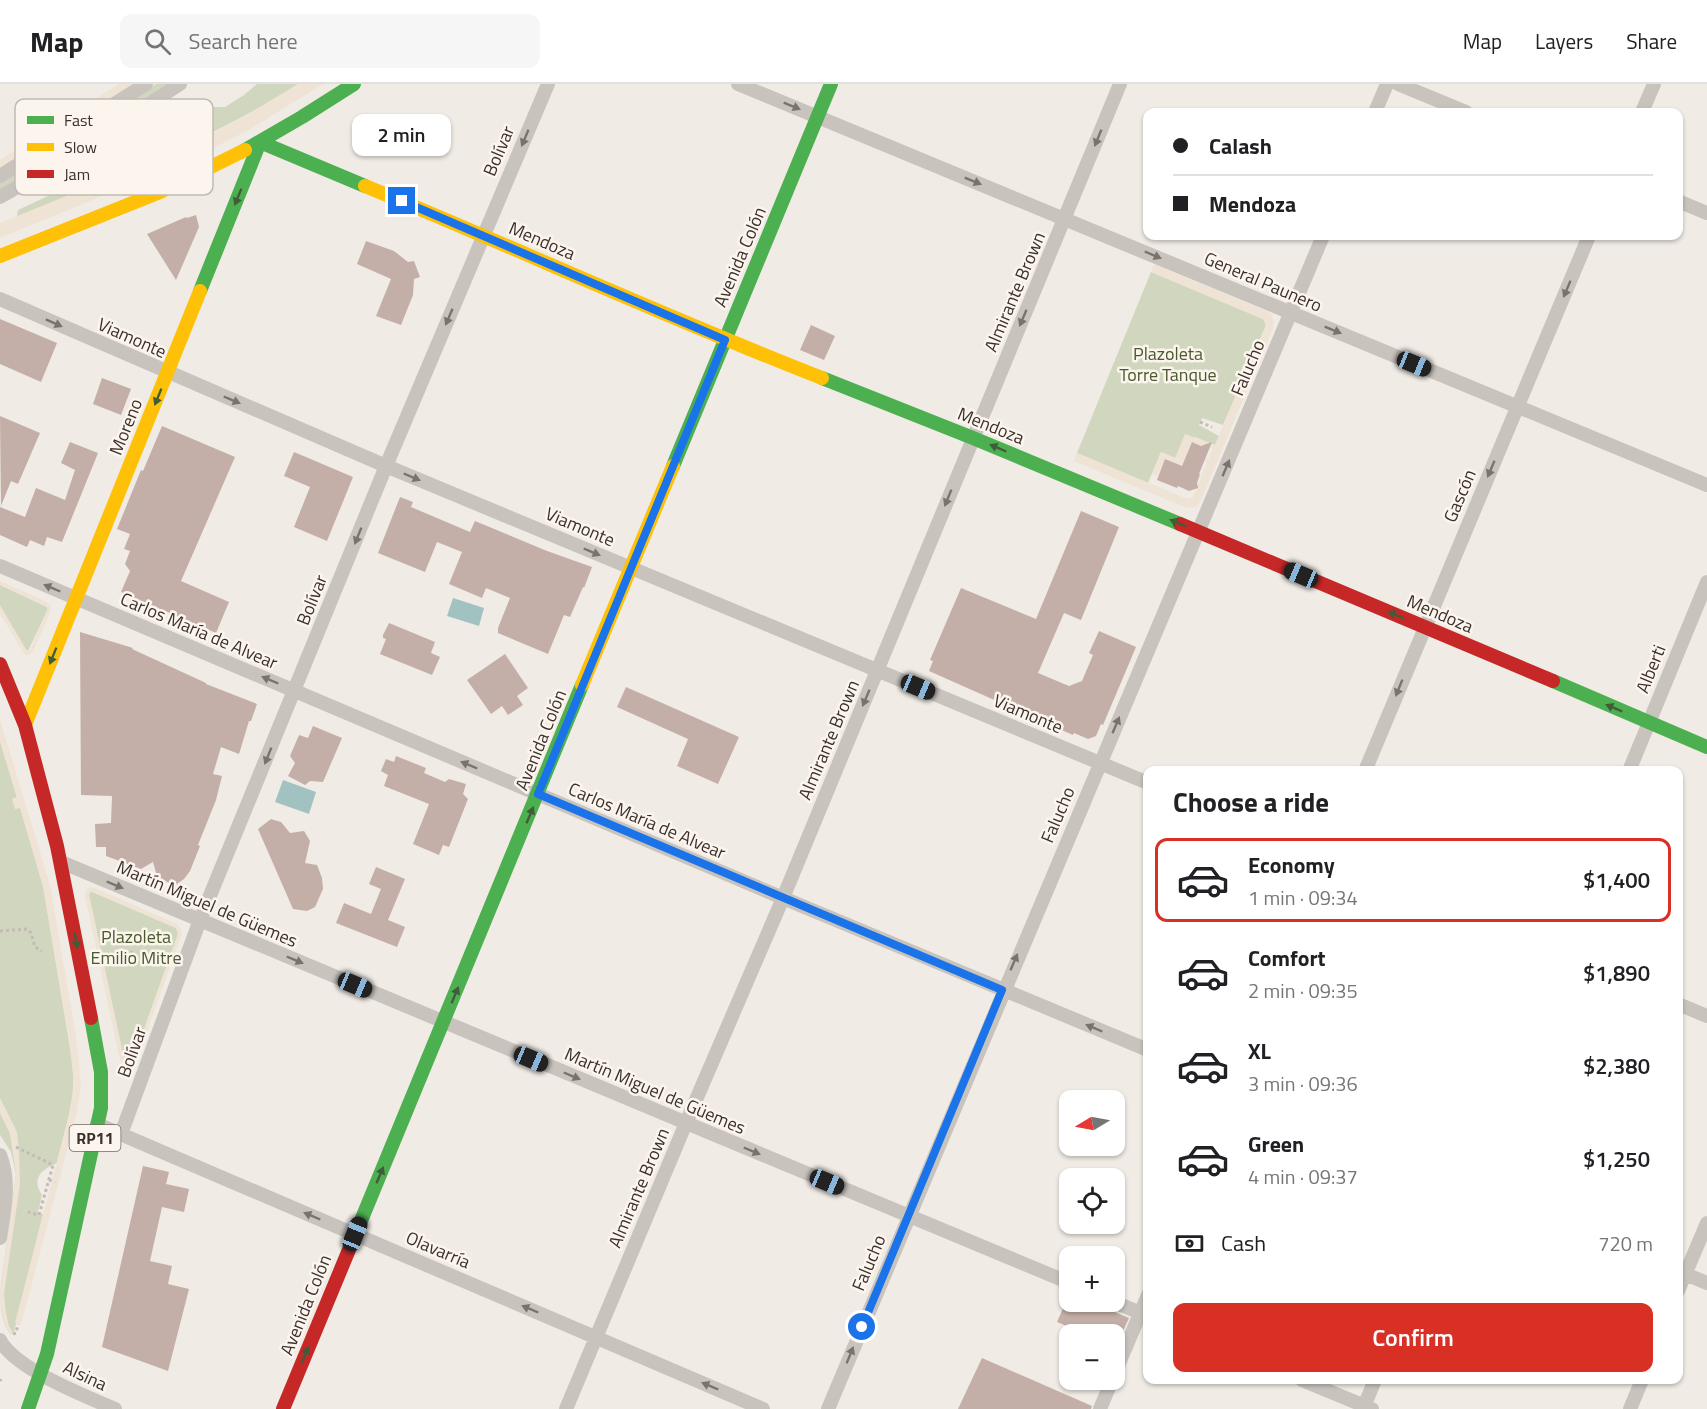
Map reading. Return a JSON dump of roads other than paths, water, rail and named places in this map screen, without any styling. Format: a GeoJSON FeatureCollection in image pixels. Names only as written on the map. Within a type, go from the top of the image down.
{"type":"FeatureCollection","features":[{"type":"Feature","properties":{"kind":"main road"},"geometry":{"type":"LineString","coordinates":[[213,166],[300,119],[354,84]]}},
{"type":"Feature","properties":{"kind":"main road","name":"Avenida Colón"},"geometry":{"type":"LineString","coordinates":[[283,1409],[831,84]]}},
{"type":"Feature","properties":{"kind":"main road","name":"Mendoza"},"geometry":{"type":"LineString","coordinates":[[260,142],[725,340],[973,438],[1707,747]]}},
{"type":"Feature","properties":{"kind":"main road","name":"Moreno"},"geometry":{"type":"LineString","coordinates":[[26,725],[260,142]]}},
{"type":"Feature","properties":{"kind":"main road"},"geometry":{"type":"LineString","coordinates":[[0,256],[150,195]]}},
{"type":"Feature","properties":{"kind":"main road","name":"RP11"},"geometry":{"type":"LineString","coordinates":[[0,664],[26,725],[61,862],[101,1072],[98,1124],[47,1354],[28,1409]]}},
{"type":"Feature","properties":{"kind":"street"},"geometry":{"type":"LineString","coordinates":[[122,99],[146,84]]}},
{"type":"Feature","properties":{"kind":"street"},"geometry":{"type":"LineString","coordinates":[[157,99],[180,84]]}},
{"type":"Feature","properties":{"kind":"street","name":"Bolívar"},"geometry":{"type":"LineString","coordinates":[[121,1134],[200,920],[386,466],[548,84]]}},
{"type":"Feature","properties":{"kind":"street","name":"General Paunero"},"geometry":{"type":"LineString","coordinates":[[738,84],[1707,485]]}},
{"type":"Feature","properties":{"kind":"street","name":"Almirante Brown"},"geometry":{"type":"LineString","coordinates":[[566,1409],[783,898],[1120,84]]}},
{"type":"Feature","properties":{"kind":"street"},"geometry":{"type":"LineString","coordinates":[[1377,108],[1387,84]]}},
{"type":"Feature","properties":{"kind":"street"},"geometry":{"type":"LineString","coordinates":[[1398,84],[1456,108]]}},
{"type":"Feature","properties":{"kind":"street"},"geometry":{"type":"LineString","coordinates":[[1644,108],[1654,84]]}},
{"type":"Feature","properties":{"kind":"street"},"geometry":{"type":"LineString","coordinates":[[0,176],[15,167]]}},
{"type":"Feature","properties":{"kind":"street"},"geometry":{"type":"LineString","coordinates":[[0,197],[15,188]]}},
{"type":"Feature","properties":{"kind":"street"},"geometry":{"type":"LineString","coordinates":[[1683,203],[1707,213]]}},
{"type":"Feature","properties":{"kind":"street","name":"Falucho"},"geometry":{"type":"LineString","coordinates":[[828,1409],[1002,990],[1199,532],[1321,240]]}},
{"type":"Feature","properties":{"kind":"street","name":"Gascón"},"geometry":{"type":"LineString","coordinates":[[1367,766],[1587,240]]}},
{"type":"Feature","properties":{"kind":"street","name":"Viamonte"},"geometry":{"type":"LineString","coordinates":[[0,299],[386,466],[1143,781]]}},
{"type":"Feature","properties":{"kind":"street","name":"Carlos María de Alvear"},"geometry":{"type":"LineString","coordinates":[[0,566],[1143,1048]]}},
{"type":"Feature","properties":{"kind":"street","name":"Alberti"},"geometry":{"type":"LineString","coordinates":[[1631,766],[1707,582]]}},
{"type":"Feature","properties":{"kind":"street","name":"Martín Miguel de Güemes"},"geometry":{"type":"LineString","coordinates":[[61,862],[1059,1278]]}},
{"type":"Feature","properties":{"kind":"street"},"geometry":{"type":"LineString","coordinates":[[1683,1006],[1707,1016]]}},
{"type":"Feature","properties":{"kind":"street","name":"Olavarría"},"geometry":{"type":"LineString","coordinates":[[98,1124],[764,1409]]}},
{"type":"Feature","properties":{"kind":"street"},"geometry":{"type":"LineString","coordinates":[[0,1155],[5,1174],[6,1192],[0,1238]]}},
{"type":"Feature","properties":{"kind":"street"},"geometry":{"type":"LineString","coordinates":[[1683,1271],[1707,1222]]}},
{"type":"Feature","properties":{"kind":"street"},"geometry":{"type":"LineString","coordinates":[[1683,1273],[1707,1283]]}},
{"type":"Feature","properties":{"kind":"street"},"geometry":{"type":"LineString","coordinates":[[1125,1306],[1143,1314]]}},
{"type":"Feature","properties":{"kind":"street"},"geometry":{"type":"LineString","coordinates":[[1125,1353],[1143,1316]]}},
{"type":"Feature","properties":{"kind":"street","name":"Alsina"},"geometry":{"type":"LineString","coordinates":[[6,1337],[9,1353],[41,1374],[115,1409]]}},
{"type":"Feature","properties":{"kind":"street"},"geometry":{"type":"LineString","coordinates":[[1311,1384],[1367,1408],[1374,1384]]}},
{"type":"Feature","properties":{"kind":"street"},"geometry":{"type":"LineString","coordinates":[[1630,1409],[1640,1384]]}},
{"type":"Feature","properties":{"kind":"street"},"geometry":{"type":"LineString","coordinates":[[1100,1409],[1108,1390]]}},
{"type":"Feature","properties":{"kind":"water"},"geometry":{"type":"Polygon","coordinates":[[[453,598],[484,608],[479,626],[447,616],[453,598]]]}},
{"type":"Feature","properties":{"kind":"water"},"geometry":{"type":"Polygon","coordinates":[[[283,780],[316,792],[309,814],[275,802],[283,780]]]}},
{"type":"Feature","properties":{"kind":"park label","name":"Plazoleta Torre Tanque"},"geometry":{"type":"Point","coordinates":[1168,364]}},
{"type":"Feature","properties":{"kind":"park label","name":"Plazoleta Emilio Mitre"},"geometry":{"type":"Point","coordinates":[136,947]}}]}
